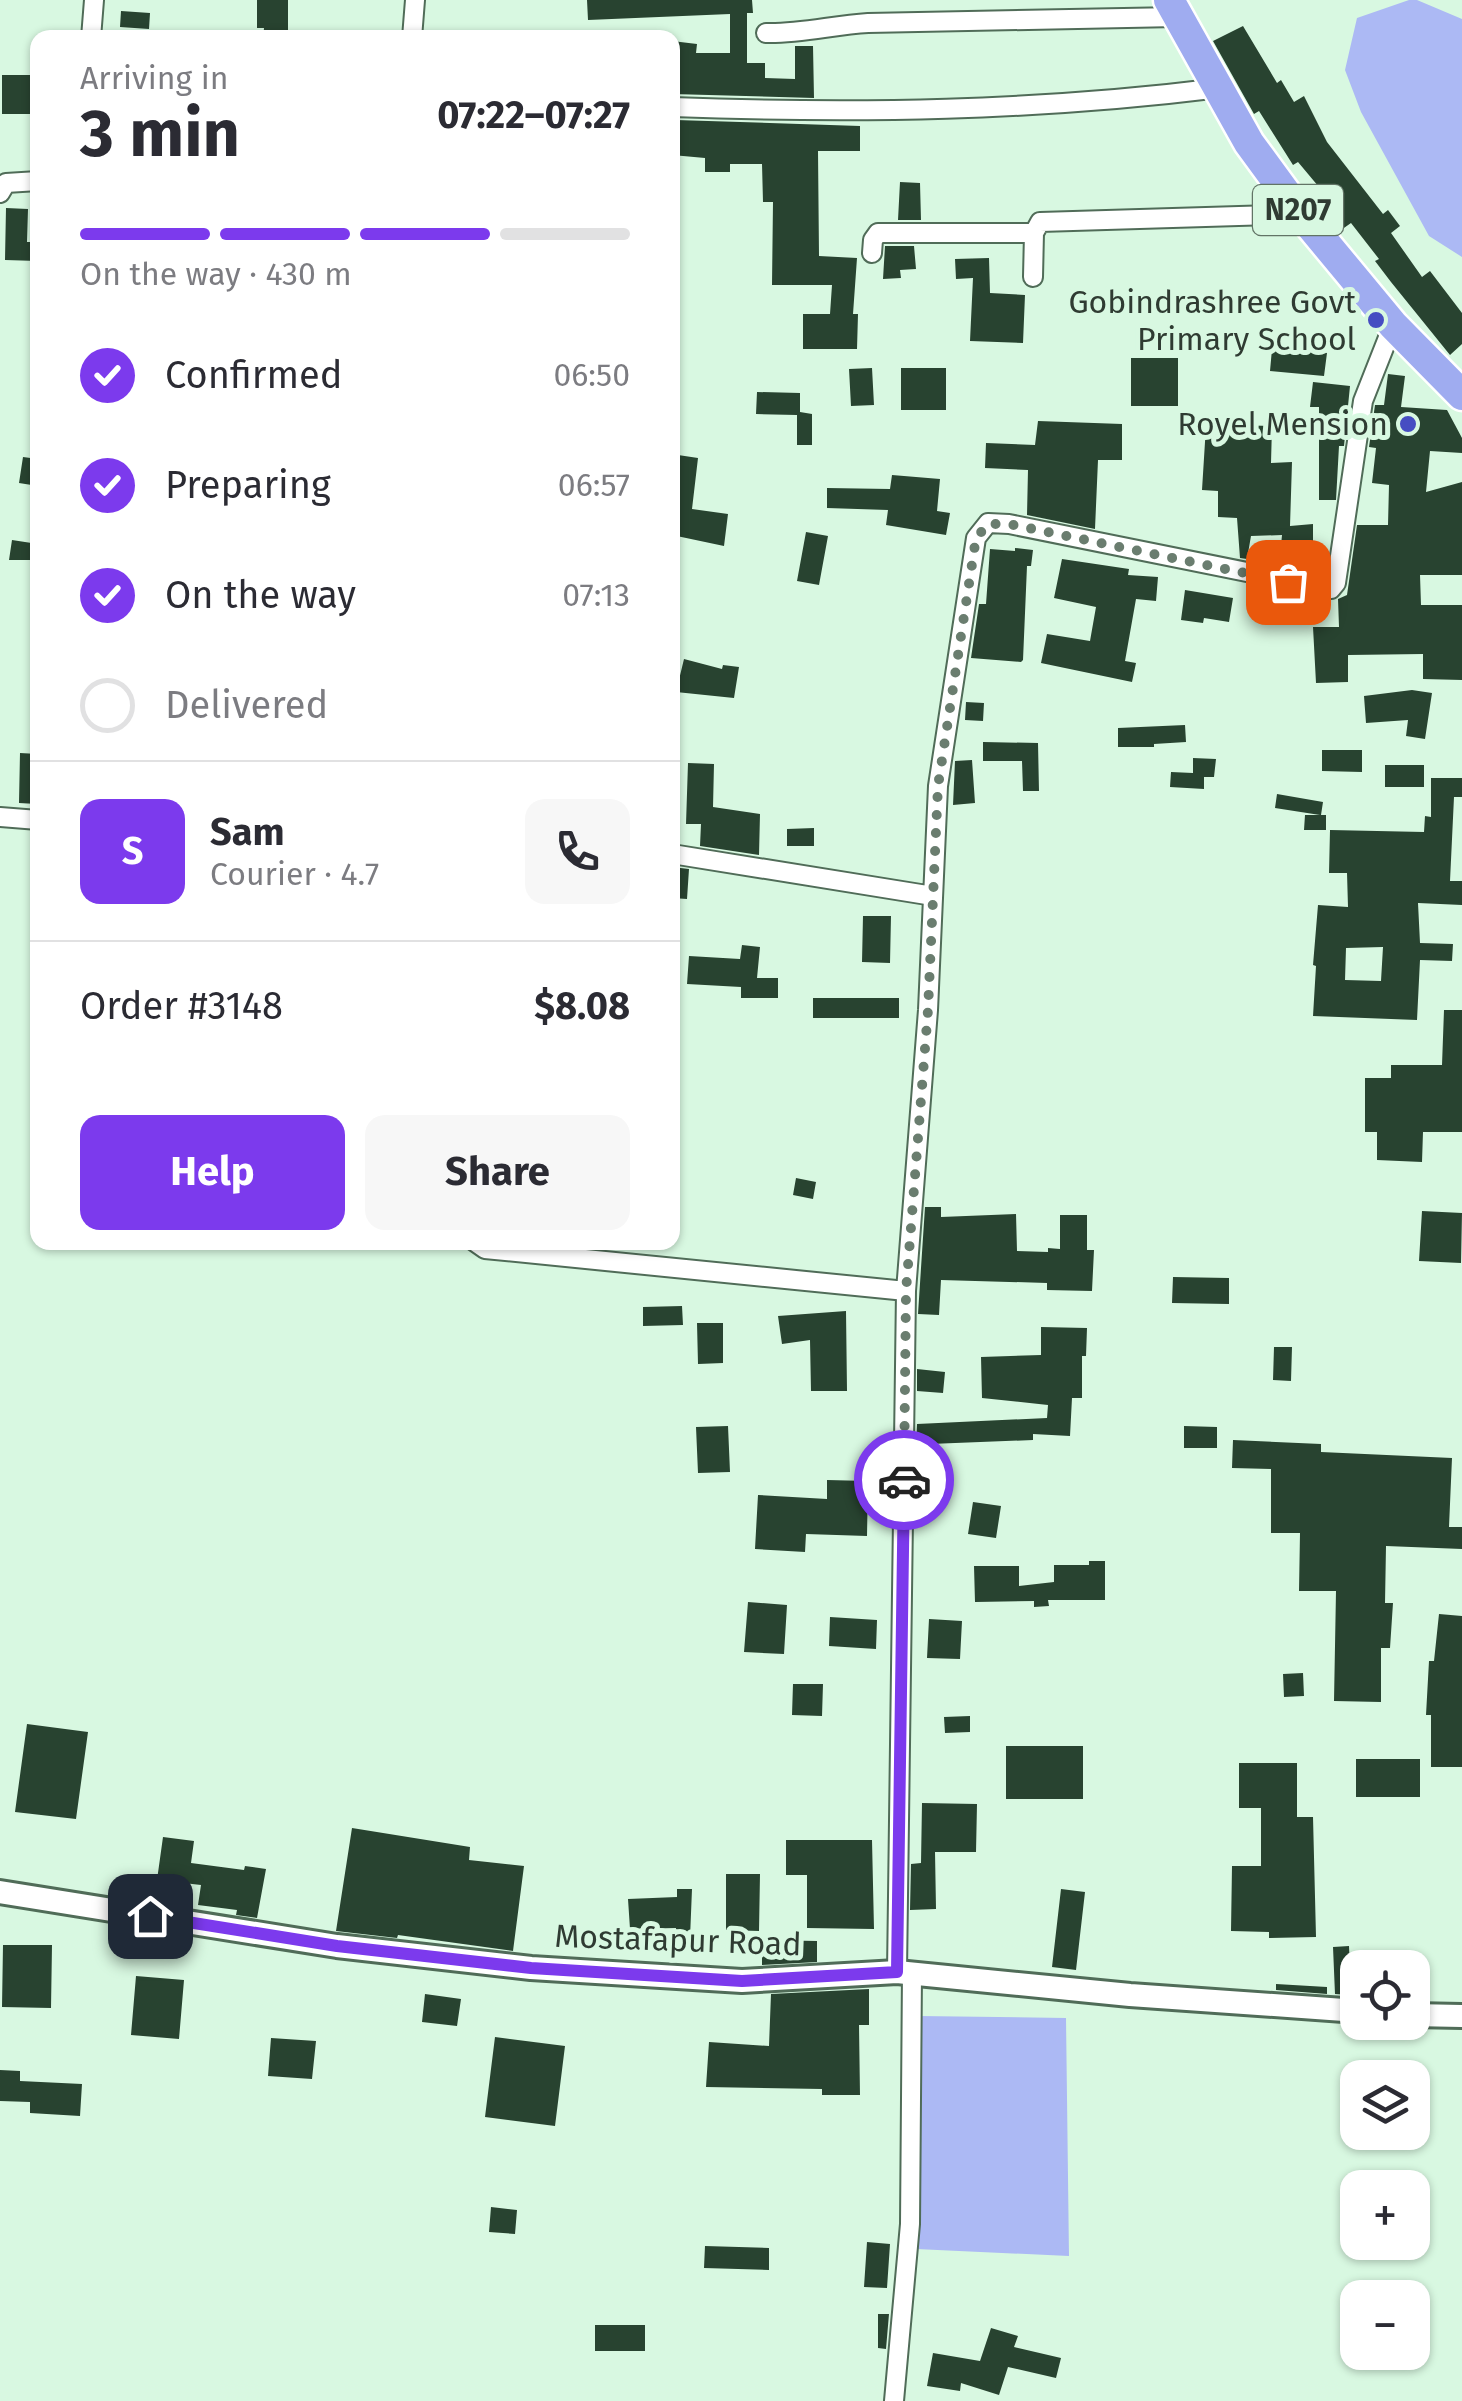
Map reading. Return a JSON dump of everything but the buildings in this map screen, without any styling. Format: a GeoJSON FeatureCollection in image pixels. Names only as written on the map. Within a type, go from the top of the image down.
{"type":"FeatureCollection","features":[{"type":"Feature","properties":{"kind":"highway","name":"N207"},"geometry":{"type":"LineString","coordinates":[[1173,8],[1249,144],[1301,214],[1394,324],[1462,395]]}},
{"type":"Feature","properties":{"kind":"street"},"geometry":{"type":"LineString","coordinates":[[92,30],[94,0]]}},
{"type":"Feature","properties":{"kind":"street"},"geometry":{"type":"LineString","coordinates":[[413,30],[416,0]]}},
{"type":"Feature","properties":{"kind":"street"},"geometry":{"type":"LineString","coordinates":[[766,33],[798,34],[826,25],[1173,8]]}},
{"type":"Feature","properties":{"kind":"street"},"geometry":{"type":"LineString","coordinates":[[680,108],[948,111],[1102,103],[1220,88]]}},
{"type":"Feature","properties":{"kind":"street"},"geometry":{"type":"LineString","coordinates":[[0,193],[6,183],[30,182]]}},
{"type":"Feature","properties":{"kind":"street"},"geometry":{"type":"LineString","coordinates":[[1033,277],[1034,233],[1040,222],[1301,214]]}},
{"type":"Feature","properties":{"kind":"street"},"geometry":{"type":"LineString","coordinates":[[872,254],[872,240],[878,233],[1034,233]]}},
{"type":"Feature","properties":{"kind":"street"},"geometry":{"type":"LineString","coordinates":[[894,2401],[910,2224],[904,1972],[906,1291],[928,1010],[938,786],[976,538],[988,524],[1009,524],[1331,588],[1336,582],[1362,401],[1394,324]]}},
{"type":"Feature","properties":{"kind":"street"},"geometry":{"type":"LineString","coordinates":[[0,817],[30,819]]}},
{"type":"Feature","properties":{"kind":"street"},"geometry":{"type":"LineString","coordinates":[[680,855],[934,896]]}},
{"type":"Feature","properties":{"kind":"street"},"geometry":{"type":"LineString","coordinates":[[495,1250],[906,1291]]}},
{"type":"Feature","properties":{"kind":"street","name":"Mostafapur Road"},"geometry":{"type":"LineString","coordinates":[[0,1892],[337,1946],[531,1968],[742,1981],[904,1972],[1130,1995],[1340,2010]]}},
{"type":"Feature","properties":{"kind":"street"},"geometry":{"type":"LineString","coordinates":[[1430,2015],[1462,2016]]}},
{"type":"Feature","properties":{"kind":"water"},"geometry":{"type":"Polygon","coordinates":[[[1409,0],[1462,19],[1462,257],[1429,236],[1361,112],[1345,70],[1357,18],[1409,0]]]}},
{"type":"Feature","properties":{"kind":"water"},"geometry":{"type":"Polygon","coordinates":[[[918,2016],[1066,2018],[1069,2256],[916,2249],[918,2016]]]}},
{"type":"Feature","properties":{"kind":"way so far"},"geometry":{"type":"LineString","coordinates":[[904,1480],[906,1291],[928,1010],[938,786],[976,538],[988,524],[1009,524],[1288,582]]}},
{"type":"Feature","properties":{"kind":"place","name":"Gobindrashree Govt Primary School"},"geometry":{"type":"Point","coordinates":[1376,320]}},
{"type":"Feature","properties":{"kind":"place","name":"Royel Mension"},"geometry":{"type":"Point","coordinates":[1408,424]}},
{"type":"Feature","properties":{"kind":"route"},"geometry":{"type":"LineString","coordinates":[[150,1916],[337,1946],[531,1968],[742,1981],[897,1972],[904,1480]]}}]}
